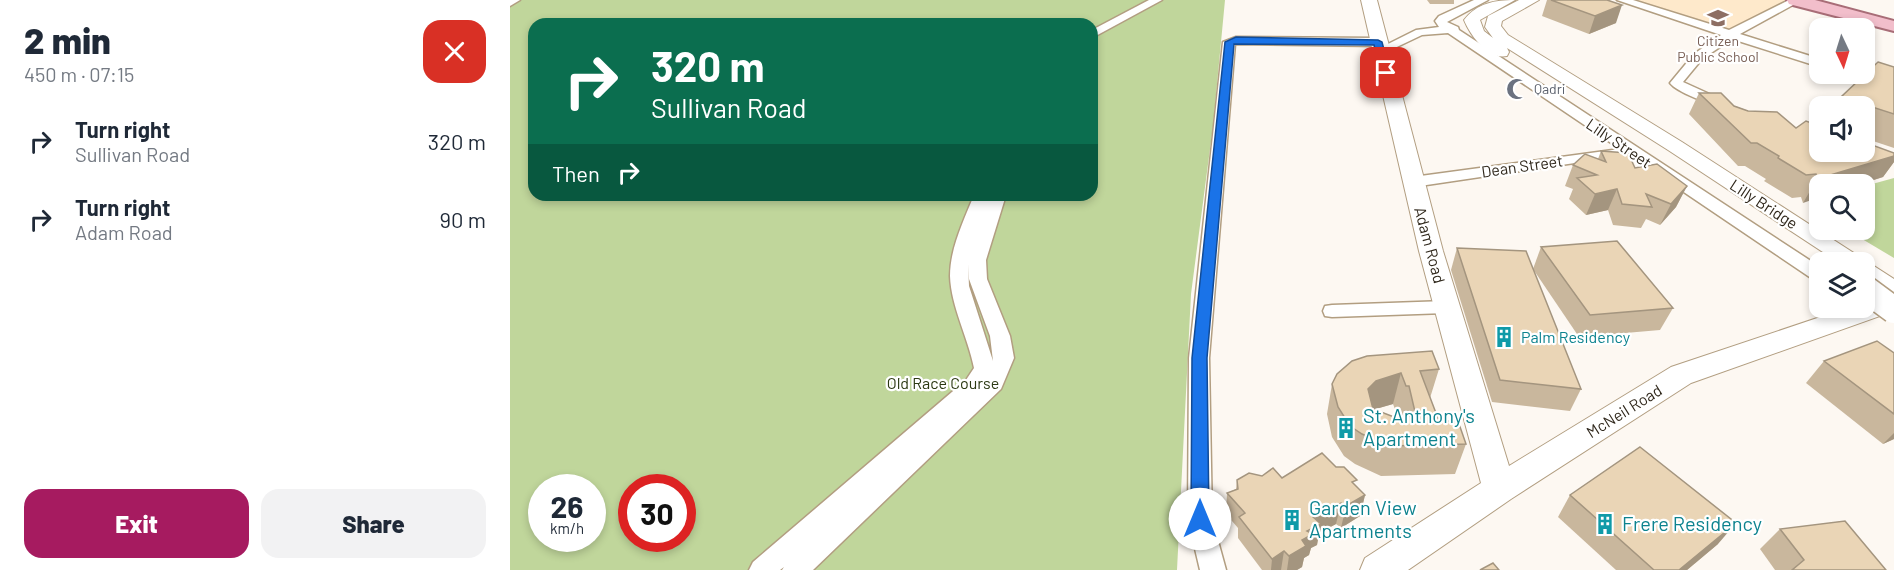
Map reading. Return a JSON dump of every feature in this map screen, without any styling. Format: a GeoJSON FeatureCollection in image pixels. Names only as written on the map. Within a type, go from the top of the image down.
{"type":"FeatureCollection","features":[{"type":"Feature","properties":{"kind":"main road","name":"Adam Road"},"geometry":{"type":"LineString","coordinates":[[1369,0],[1413,182],[1498,489]]}},
{"type":"Feature","properties":{"kind":"main road"},"geometry":{"type":"LineString","coordinates":[[1507,0],[1474,16],[1473,28],[1496,49],[1666,149]]}},
{"type":"Feature","properties":{"kind":"main road"},"geometry":{"type":"LineString","coordinates":[[1531,0],[1497,17],[1492,23],[1502,38],[1666,149]]}},
{"type":"Feature","properties":{"kind":"main road"},"geometry":{"type":"LineString","coordinates":[[1796,0],[1861,15]]}},
{"type":"Feature","properties":{"kind":"main road"},"geometry":{"type":"LineString","coordinates":[[1810,0],[1894,24]]}},
{"type":"Feature","properties":{"kind":"main road","name":"Lilly Bridge"},"geometry":{"type":"LineString","coordinates":[[1666,149],[1814,252]]}},
{"type":"Feature","properties":{"kind":"main road","name":"Lilly Bridge"},"geometry":{"type":"LineString","coordinates":[[1666,149],[1837,252]]}},
{"type":"Feature","properties":{"kind":"main road"},"geometry":{"type":"LineString","coordinates":[[1875,278],[1894,291]]}},
{"type":"Feature","properties":{"kind":"main road","name":"McNeil Road"},"geometry":{"type":"LineString","coordinates":[[1378,570],[1498,489],[1681,375],[1877,303]]}},
{"type":"Feature","properties":{"kind":"street"},"geometry":{"type":"LineString","coordinates":[[510,3],[515,0]]}},
{"type":"Feature","properties":{"kind":"street"},"geometry":{"type":"LineString","coordinates":[[1098,32],[1157,0]]}},
{"type":"Feature","properties":{"kind":"street"},"geometry":{"type":"LineString","coordinates":[[1448,29],[1441,21],[1443,18],[1483,0]]}},
{"type":"Feature","properties":{"kind":"street"},"geometry":{"type":"LineString","coordinates":[[1622,0],[1809,60]]}},
{"type":"Feature","properties":{"kind":"street"},"geometry":{"type":"LineString","coordinates":[[1732,106],[1681,87],[1676,82],[1682,71],[1693,61],[1730,36],[1796,0]]}},
{"type":"Feature","properties":{"kind":"street"},"geometry":{"type":"LineString","coordinates":[[1098,38],[1121,25],[1130,16]]}},
{"type":"Feature","properties":{"kind":"street"},"geometry":{"type":"LineString","coordinates":[[1212,570],[1200,519],[1200,358],[1229,42],[1378,42],[1431,30],[1473,28]]}},
{"type":"Feature","properties":{"kind":"street","name":"Lilly Street"},"geometry":{"type":"LineString","coordinates":[[1448,29],[1809,269]]}},
{"type":"Feature","properties":{"kind":"street"},"geometry":{"type":"LineString","coordinates":[[1378,42],[1406,37]]}},
{"type":"Feature","properties":{"kind":"street"},"geometry":{"type":"LineString","coordinates":[[1875,80],[1894,86]]}},
{"type":"Feature","properties":{"kind":"street","name":"Dean Street"},"geometry":{"type":"LineString","coordinates":[[1413,182],[1631,152]]}},
{"type":"Feature","properties":{"kind":"street"},"geometry":{"type":"LineString","coordinates":[[762,570],[972,386],[984,368],[981,348],[959,284],[963,251],[980,201]]}},
{"type":"Feature","properties":{"kind":"street"},"geometry":{"type":"LineString","coordinates":[[795,570],[994,383],[1004,358],[1000,336],[978,279],[977,260],[996,201]]}},
{"type":"Feature","properties":{"kind":"street"},"geometry":{"type":"LineString","coordinates":[[1332,311],[1446,307]]}},
{"type":"Feature","properties":{"kind":"shaded area","name":"Citizen Public School"},"geometry":{"type":"Polygon","coordinates":[[[1614,0],[1795,0],[1730,36],[1614,0]]]}},
{"type":"Feature","properties":{"kind":"green space","name":"Old Race Course"},"geometry":{"type":"Polygon","coordinates":[[[510,0],[1225,0],[1213,126],[1191,294],[1177,570],[510,570],[510,0]]]}},
{"type":"Feature","properties":{"kind":"green space"},"geometry":{"type":"Polygon","coordinates":[[[1894,178],[1894,258],[1864,240],[1875,240],[1875,183],[1894,178]]]}},
{"type":"Feature","properties":{"kind":"building"},"geometry":{"type":"Polygon","coordinates":[[[1551,0],[1607,0],[1622,5],[1595,16],[1551,0]]]}},
{"type":"Feature","properties":{"kind":"building"},"geometry":{"type":"Polygon","coordinates":[[[1878,62],[1894,67],[1894,114],[1875,108],[1875,96],[1842,96],[1855,84],[1875,84],[1875,65],[1878,62]]]}},
{"type":"Feature","properties":{"kind":"building"},"geometry":{"type":"Polygon","coordinates":[[[1699,93],[1721,93],[1734,106],[1748,111],[1777,112],[1796,128],[1806,121],[1809,122],[1809,162],[1874,162],[1834,174],[1806,175],[1757,143],[1751,143],[1699,93]]]}},
{"type":"Feature","properties":{"kind":"building"},"geometry":{"type":"Polygon","coordinates":[[[1875,146],[1894,153],[1894,156],[1875,162],[1875,146]]]}},
{"type":"Feature","properties":{"kind":"building"},"geometry":{"type":"Polygon","coordinates":[[[1601,151],[1628,153],[1635,168],[1657,164],[1687,186],[1671,204],[1646,194],[1652,207],[1622,204],[1617,189],[1595,194],[1577,178],[1597,175],[1573,165],[1585,154],[1606,162],[1601,151]]]}},
{"type":"Feature","properties":{"kind":"building"},"geometry":{"type":"Polygon","coordinates":[[[1617,241],[1673,308],[1590,315],[1541,247],[1617,241]]]}},
{"type":"Feature","properties":{"kind":"building","name":"Palm Residency"},"geometry":{"type":"Polygon","coordinates":[[[1457,248],[1526,251],[1581,389],[1500,380],[1457,248]]]}},
{"type":"Feature","properties":{"kind":"building"},"geometry":{"type":"Polygon","coordinates":[[[1877,341],[1894,353],[1894,414],[1824,361],[1877,341]]]}},
{"type":"Feature","properties":{"kind":"building"},"geometry":{"type":"Polygon","coordinates":[[[1432,351],[1439,369],[1420,371],[1439,421],[1458,421],[1466,444],[1389,446],[1350,426],[1338,407],[1332,384],[1337,374],[1352,361],[1367,356],[1432,351]],[[1401,373],[1376,381],[1368,389],[1373,409],[1394,417],[1416,416],[1409,386],[1406,386],[1401,373]]]}},
{"type":"Feature","properties":{"kind":"building"},"geometry":{"type":"Polygon","coordinates":[[[1640,447],[1736,523],[1679,570],[1654,570],[1570,495],[1640,447]]]}},
{"type":"Feature","properties":{"kind":"building","name":"Garden View Apartments"},"geometry":{"type":"Polygon","coordinates":[[[1322,453],[1336,467],[1344,467],[1357,480],[1352,482],[1365,495],[1346,506],[1341,503],[1313,517],[1321,524],[1307,531],[1313,534],[1302,540],[1306,546],[1289,556],[1284,551],[1272,559],[1239,517],[1245,513],[1227,493],[1238,489],[1237,480],[1249,473],[1262,476],[1273,468],[1282,478],[1322,453]]]}},
{"type":"Feature","properties":{"kind":"building"},"geometry":{"type":"Polygon","coordinates":[[[1845,521],[1886,570],[1792,570],[1804,560],[1780,529],[1845,521]]]}},
{"type":"Feature","properties":{"kind":"building"},"geometry":{"type":"Polygon","coordinates":[[[1493,563],[1499,570],[1480,570],[1493,563]]]}},
{"type":"Feature","properties":{"kind":"place","name":"Citizen Public School"},"geometry":{"type":"Point","coordinates":[1718,18]}},
{"type":"Feature","properties":{"kind":"place","name":"Qadri"},"geometry":{"type":"Point","coordinates":[1517,89]}},
{"type":"Feature","properties":{"kind":"place","name":"Palm Residency"},"geometry":{"type":"Point","coordinates":[1504,337]}},
{"type":"Feature","properties":{"kind":"place","name":"St. Anthony's Apartment"},"geometry":{"type":"Point","coordinates":[1346,428]}},
{"type":"Feature","properties":{"kind":"place","name":"Garden View Apartments"},"geometry":{"type":"Point","coordinates":[1292,520]}},
{"type":"Feature","properties":{"kind":"place","name":"Frere Residency"},"geometry":{"type":"Point","coordinates":[1605,524]}},
{"type":"Feature","properties":{"kind":"route"},"geometry":{"type":"LineString","coordinates":[[1200,519],[1200,358],[1229,42],[1236,40],[1378,42],[1386,73]]}}]}
